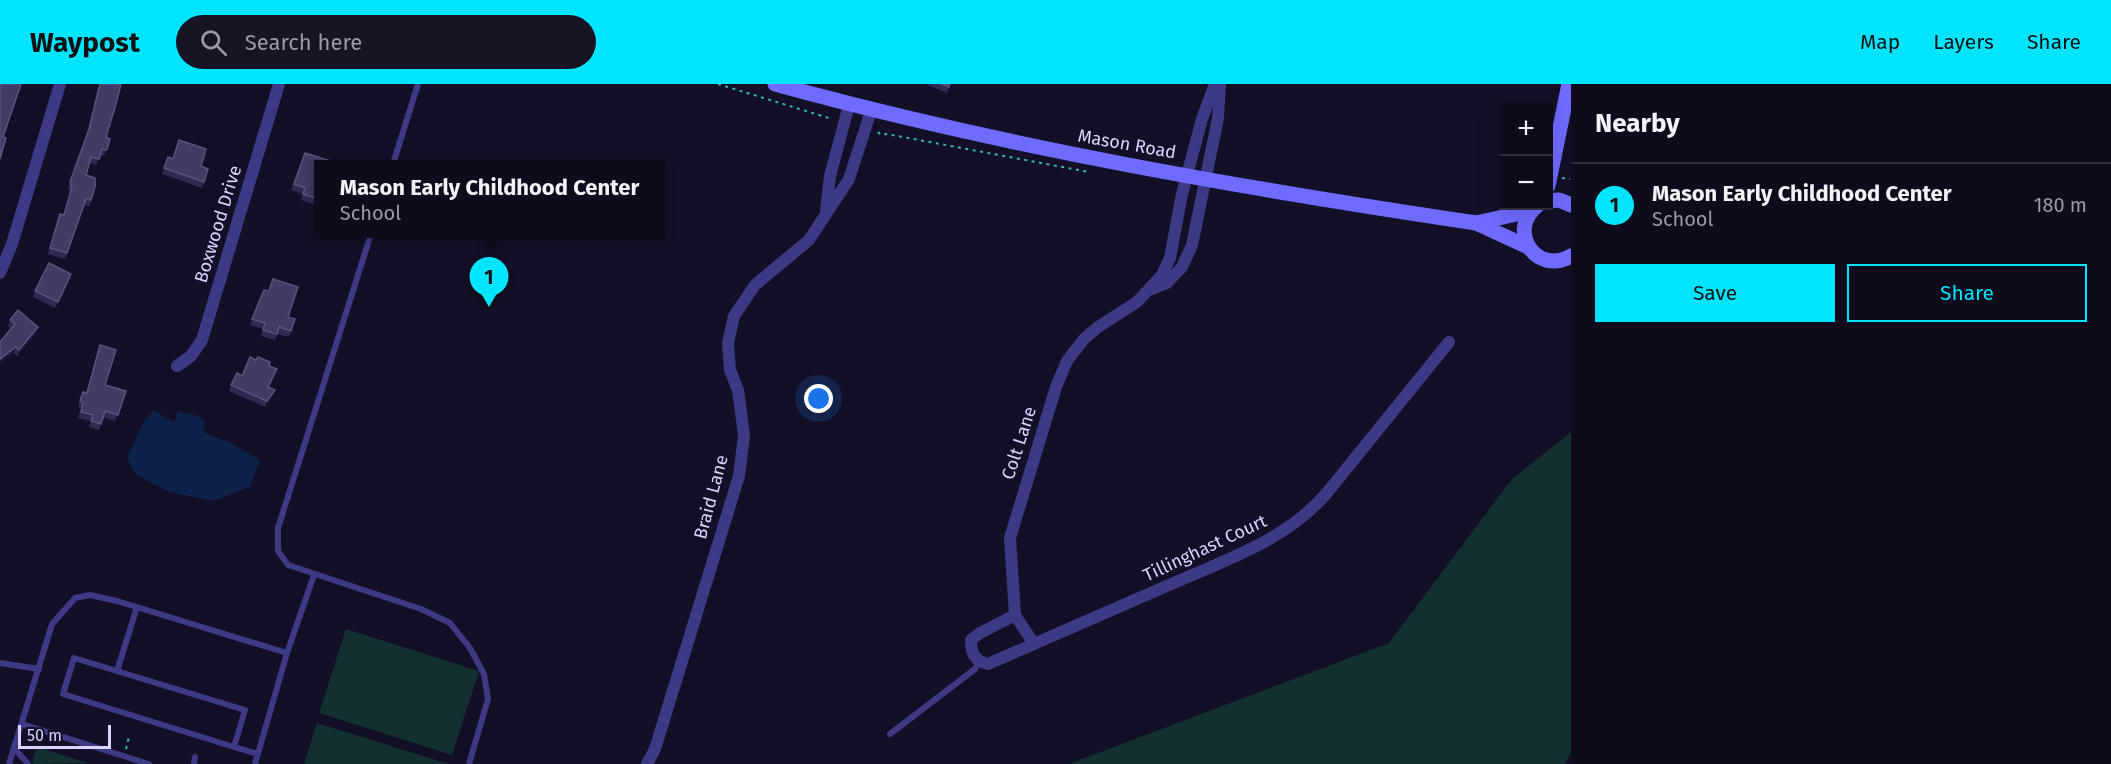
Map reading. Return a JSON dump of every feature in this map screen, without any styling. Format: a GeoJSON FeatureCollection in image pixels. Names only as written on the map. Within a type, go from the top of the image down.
{"type":"FeatureCollection","features":[{"type":"Feature","properties":{"kind":"main road","name":"Mason Road"},"geometry":{"type":"LineString","coordinates":[[775,84],[871,111],[1053,150],[1476,223],[1528,247],[1542,259],[1560,261],[1570,257]]}},
{"type":"Feature","properties":{"kind":"main road"},"geometry":{"type":"LineString","coordinates":[[1553,162],[1569,84]]}},
{"type":"Feature","properties":{"kind":"main road"},"geometry":{"type":"LineString","coordinates":[[1553,201],[1559,200],[1571,205]]}},
{"type":"Feature","properties":{"kind":"main road","name":"Mason Road"},"geometry":{"type":"LineString","coordinates":[[1476,223],[1525,210]]}},
{"type":"Feature","properties":{"kind":"main road"},"geometry":{"type":"LineString","coordinates":[[1528,247],[1523,229],[1532,210]]}},
{"type":"Feature","properties":{"kind":"street"},"geometry":{"type":"LineString","coordinates":[[0,273],[12,244],[60,84]]}},
{"type":"Feature","properties":{"kind":"street","name":"Boxwood Drive"},"geometry":{"type":"LineString","coordinates":[[177,366],[191,356],[202,340],[279,84]]}},
{"type":"Feature","properties":{"kind":"street","name":"Colt Lane"},"geometry":{"type":"LineString","coordinates":[[1151,290],[1162,275],[1170,258],[1187,174],[1202,119],[1218,84]]}},
{"type":"Feature","properties":{"kind":"street","name":"Colt Lane"},"geometry":{"type":"LineString","coordinates":[[1034,644],[1015,615],[1010,538],[1059,378],[1067,361],[1084,339],[1151,290],[1167,283],[1182,267],[1192,245],[1218,118],[1218,84]]}},
{"type":"Feature","properties":{"kind":"street","name":"Braid Lane"},"geometry":{"type":"LineString","coordinates":[[826,213],[830,176],[849,105]]}},
{"type":"Feature","properties":{"kind":"street","name":"Braid Lane"},"geometry":{"type":"LineString","coordinates":[[647,764],[655,749],[739,476],[744,435],[738,390],[730,370],[728,343],[734,316],[755,285],[808,240],[849,179],[871,111]]}},
{"type":"Feature","properties":{"kind":"street","name":"Tillinghast Court"},"geometry":{"type":"LineString","coordinates":[[979,662],[988,664],[1260,544],[1292,526],[1326,494],[1449,342]]}},
{"type":"Feature","properties":{"kind":"street"},"geometry":{"type":"LineString","coordinates":[[979,662],[971,652],[971,640],[1015,615]]}},
{"type":"Feature","properties":{"kind":"street","name":"Braid Lane"},"geometry":{"type":"LineString","coordinates":[[655,749],[655,764]]}},
{"type":"Feature","properties":{"kind":"lane"},"geometry":{"type":"LineString","coordinates":[[395,160],[418,84]]}},
{"type":"Feature","properties":{"kind":"lane"},"geometry":{"type":"LineString","coordinates":[[370,238],[278,528],[279,551],[288,566],[421,609],[450,623],[464,639],[484,674],[488,699],[468,764]]}},
{"type":"Feature","properties":{"kind":"lane"},"geometry":{"type":"LineString","coordinates":[[255,764],[287,653],[314,575]]}},
{"type":"Feature","properties":{"kind":"lane"},"geometry":{"type":"LineString","coordinates":[[9,764],[52,624],[75,598],[90,595],[137,607],[287,653]]}},
{"type":"Feature","properties":{"kind":"lane"},"geometry":{"type":"LineString","coordinates":[[117,671],[137,607]]}},
{"type":"Feature","properties":{"kind":"lane"},"geometry":{"type":"LineString","coordinates":[[234,747],[245,710],[74,658],[63,694],[234,747],[258,754]]}},
{"type":"Feature","properties":{"kind":"lane"},"geometry":{"type":"LineString","coordinates":[[890,734],[975,669],[979,662]]}},
{"type":"Feature","properties":{"kind":"lane"},"geometry":{"type":"LineString","coordinates":[[0,663],[39,669]]}},
{"type":"Feature","properties":{"kind":"lane"},"geometry":{"type":"LineString","coordinates":[[22,724],[149,764]]}},
{"type":"Feature","properties":{"kind":"lane"},"geometry":{"type":"LineString","coordinates":[[14,748],[28,764]]}},
{"type":"Feature","properties":{"kind":"path"},"geometry":{"type":"LineString","coordinates":[[718,84],[832,119]]}},
{"type":"Feature","properties":{"kind":"path"},"geometry":{"type":"LineString","coordinates":[[880,133],[1096,174]]}},
{"type":"Feature","properties":{"kind":"green space"},"geometry":{"type":"Polygon","coordinates":[[[1571,432],[1571,752],[1565,764],[1069,764],[1389,643],[1512,479],[1571,432]]]}},
{"type":"Feature","properties":{"kind":"green space"},"geometry":{"type":"Polygon","coordinates":[[[346,629],[479,671],[452,755],[319,713],[346,629]]]}},
{"type":"Feature","properties":{"kind":"green space"},"geometry":{"type":"Polygon","coordinates":[[[317,723],[449,764],[304,764],[317,723]]]}},
{"type":"Feature","properties":{"kind":"green space"},"geometry":{"type":"Polygon","coordinates":[[[37,747],[88,763],[32,764],[37,747]]]}},
{"type":"Feature","properties":{"kind":"water"},"geometry":{"type":"Polygon","coordinates":[[[154,410],[174,423],[178,411],[198,416],[205,421],[203,432],[233,444],[260,460],[250,487],[213,501],[169,492],[136,475],[127,458],[144,421],[154,410]]]}},
{"type":"Feature","properties":{"kind":"building"},"geometry":{"type":"Polygon","coordinates":[[[0,84],[21,84],[3,137],[6,138],[0,159],[0,84]]]}},
{"type":"Feature","properties":{"kind":"building"},"geometry":{"type":"Polygon","coordinates":[[[100,84],[121,84],[106,137],[110,139],[107,150],[102,149],[99,159],[91,157],[86,175],[95,178],[95,187],[91,200],[86,199],[67,253],[50,248],[60,214],[64,215],[72,187],[70,182],[89,129],[100,84]]]}},
{"type":"Feature","properties":{"kind":"building"},"geometry":{"type":"Polygon","coordinates":[[[179,140],[206,149],[201,166],[208,169],[204,182],[164,168],[168,157],[173,159],[179,140]]]}},
{"type":"Feature","properties":{"kind":"building"},"geometry":{"type":"Polygon","coordinates":[[[305,153],[328,160],[314,160],[314,198],[303,194],[305,188],[294,184],[305,153]]]}},
{"type":"Feature","properties":{"kind":"building"},"geometry":{"type":"Polygon","coordinates":[[[49,263],[71,274],[58,302],[35,291],[49,263]]]}},
{"type":"Feature","properties":{"kind":"building"},"geometry":{"type":"Polygon","coordinates":[[[273,279],[298,287],[288,317],[295,319],[291,331],[279,327],[277,334],[263,330],[265,323],[252,319],[264,290],[269,291],[273,279]]]}},
{"type":"Feature","properties":{"kind":"building"},"geometry":{"type":"Polygon","coordinates":[[[18,310],[38,327],[19,350],[16,347],[0,359],[0,342],[15,324],[10,320],[18,310]]]}},
{"type":"Feature","properties":{"kind":"building"},"geometry":{"type":"Polygon","coordinates":[[[100,345],[116,350],[105,385],[126,391],[118,415],[105,411],[101,424],[91,421],[93,415],[81,412],[83,402],[80,401],[83,392],[87,393],[100,345]]]}},
{"type":"Feature","properties":{"kind":"building"},"geometry":{"type":"Polygon","coordinates":[[[250,357],[256,360],[258,357],[270,362],[269,366],[277,369],[268,387],[275,390],[267,401],[231,385],[237,373],[242,376],[250,357]]]}},
{"type":"Feature","properties":{"kind":"place","name":"Mason Early Childhood Center"},"geometry":{"type":"Point","coordinates":[489,307]}}]}
